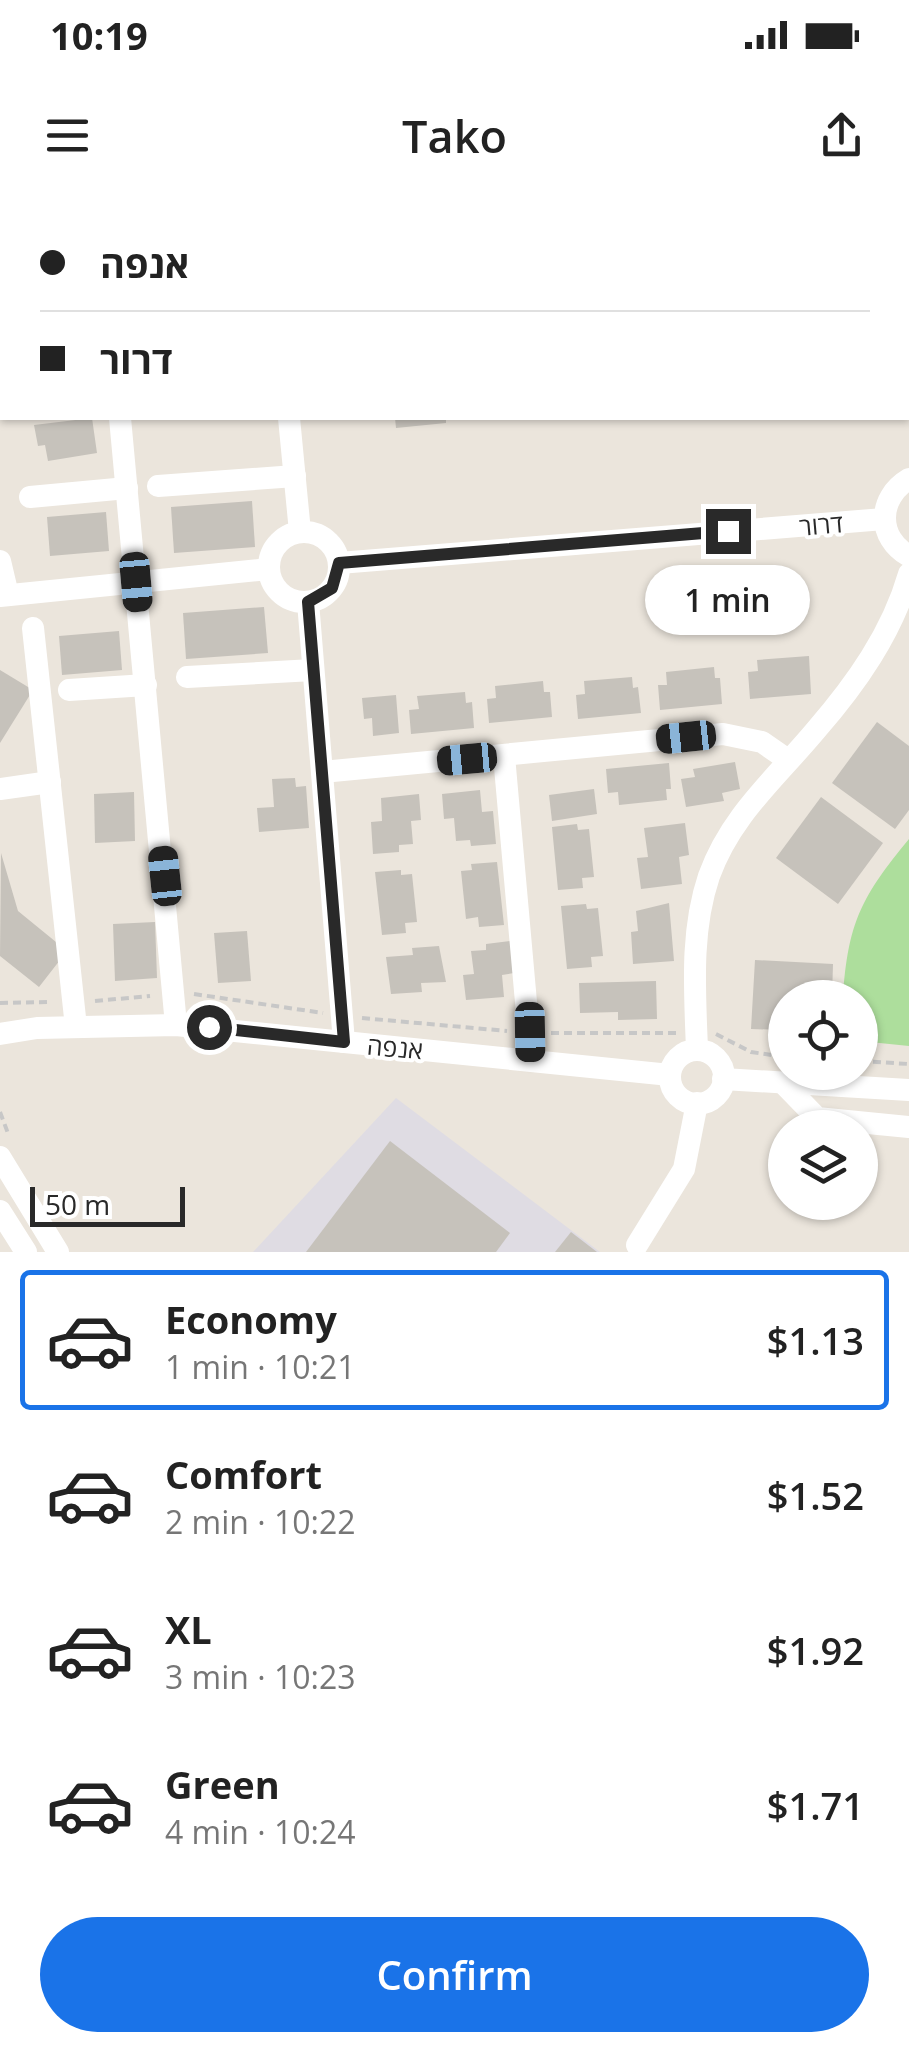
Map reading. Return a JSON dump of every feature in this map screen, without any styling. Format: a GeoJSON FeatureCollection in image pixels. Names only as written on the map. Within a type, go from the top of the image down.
{"type":"FeatureCollection","features":[{"type":"Feature","properties":{"kind":"street"},"geometry":{"type":"LineString","coordinates":[[120,420],[176,992],[176,1025]]}},
{"type":"Feature","properties":{"kind":"street"},"geometry":{"type":"LineString","coordinates":[[289,420],[300,532]]}},
{"type":"Feature","properties":{"kind":"street"},"geometry":{"type":"LineString","coordinates":[[158,486],[295,476]]}},
{"type":"Feature","properties":{"kind":"street"},"geometry":{"type":"LineString","coordinates":[[909,479],[889,498],[884,518],[890,539],[909,556]]}},
{"type":"Feature","properties":{"kind":"street"},"geometry":{"type":"LineString","coordinates":[[30,497],[127,488]]}},
{"type":"Feature","properties":{"kind":"street","name":"דרור"},"geometry":{"type":"LineString","coordinates":[[339,563],[884,518]]}},
{"type":"Feature","properties":{"kind":"street"},"geometry":{"type":"LineString","coordinates":[[300,532],[321,536],[339,563],[332,588],[308,602],[286,597],[278,590],[270,569],[281,541],[300,532]]}},
{"type":"Feature","properties":{"kind":"street"},"geometry":{"type":"LineString","coordinates":[[0,561],[4,596],[270,569]]}},
{"type":"Feature","properties":{"kind":"street"},"geometry":{"type":"LineString","coordinates":[[696,1040],[676,1060],[670,1075],[674,1092],[697,1103],[718,1094],[723,1079],[716,1058],[696,1040],[694,969],[709,878],[743,810],[877,649],[909,574]]}},
{"type":"Feature","properties":{"kind":"street"},"geometry":{"type":"LineString","coordinates":[[308,602],[344,1042]]}},
{"type":"Feature","properties":{"kind":"street"},"geometry":{"type":"LineString","coordinates":[[33,628],[76,1027]]}},
{"type":"Feature","properties":{"kind":"street"},"geometry":{"type":"LineString","coordinates":[[186,676],[314,670]]}},
{"type":"Feature","properties":{"kind":"street"},"geometry":{"type":"LineString","coordinates":[[68,690],[146,685]]}},
{"type":"Feature","properties":{"kind":"street"},"geometry":{"type":"LineString","coordinates":[[322,772],[722,734],[762,742],[788,760]]}},
{"type":"Feature","properties":{"kind":"street"},"geometry":{"type":"LineString","coordinates":[[504,756],[531,1058]]}},
{"type":"Feature","properties":{"kind":"street"},"geometry":{"type":"LineString","coordinates":[[0,789],[50,782]]}},
{"type":"Feature","properties":{"kind":"street","name":"אנפה"},"geometry":{"type":"LineString","coordinates":[[0,1034],[76,1027],[176,1025],[670,1075]]}},
{"type":"Feature","properties":{"kind":"street"},"geometry":{"type":"LineString","coordinates":[[723,1079],[768,1081]]}},
{"type":"Feature","properties":{"kind":"street"},"geometry":{"type":"LineString","coordinates":[[878,1088],[909,1090]]}},
{"type":"Feature","properties":{"kind":"street"},"geometry":{"type":"LineString","coordinates":[[791,1090],[817,1118],[909,1127]]}},
{"type":"Feature","properties":{"kind":"street"},"geometry":{"type":"LineString","coordinates":[[637,1245],[684,1169],[697,1103]]}},
{"type":"Feature","properties":{"kind":"street"},"geometry":{"type":"LineString","coordinates":[[0,1156],[58,1252]]}},
{"type":"Feature","properties":{"kind":"street"},"geometry":{"type":"LineString","coordinates":[[0,1211],[26,1252]]}},
{"type":"Feature","properties":{"kind":"path"},"geometry":{"type":"LineString","coordinates":[[0,1003],[123,1001],[176,992],[344,1017],[530,1032],[696,1040],[715,1033],[768,1056]]}},
{"type":"Feature","properties":{"kind":"path"},"geometry":{"type":"LineString","coordinates":[[878,1063],[909,1064]]}},
{"type":"Feature","properties":{"kind":"shaded area"},"geometry":{"type":"Polygon","coordinates":[[[396,1098],[600,1252],[253,1252],[396,1098]]]}},
{"type":"Feature","properties":{"kind":"green space"},"geometry":{"type":"Polygon","coordinates":[[[909,839],[909,1046],[878,1043],[878,980],[844,980],[860,911],[909,839]]]}},
{"type":"Feature","properties":{"kind":"building"},"geometry":{"type":"Polygon","coordinates":[[[92,420],[97,453],[48,461],[45,445],[38,446],[34,425],[92,420]]]}},
{"type":"Feature","properties":{"kind":"building"},"geometry":{"type":"Polygon","coordinates":[[[395,420],[446,420],[446,423],[396,428],[395,420]]]}},
{"type":"Feature","properties":{"kind":"building"},"geometry":{"type":"Polygon","coordinates":[[[252,501],[255,547],[174,553],[171,507],[252,501]]]}},
{"type":"Feature","properties":{"kind":"building"},"geometry":{"type":"Polygon","coordinates":[[[106,512],[109,551],[50,556],[47,517],[106,512]]]}},
{"type":"Feature","properties":{"kind":"building"},"geometry":{"type":"Polygon","coordinates":[[[264,607],[268,653],[186,659],[183,613],[264,607]]]}},
{"type":"Feature","properties":{"kind":"building"},"geometry":{"type":"Polygon","coordinates":[[[119,631],[122,670],[62,675],[59,636],[119,631]]]}},
{"type":"Feature","properties":{"kind":"building"},"geometry":{"type":"Polygon","coordinates":[[[809,656],[811,694],[750,699],[748,672],[758,671],[757,660],[809,656]]]}},
{"type":"Feature","properties":{"kind":"building"},"geometry":{"type":"Polygon","coordinates":[[[714,667],[715,678],[720,678],[722,704],[660,710],[658,685],[667,685],[666,672],[714,667]]]}},
{"type":"Feature","properties":{"kind":"building"},"geometry":{"type":"Polygon","coordinates":[[[0,670],[33,690],[0,743],[0,670]]]}},
{"type":"Feature","properties":{"kind":"building"},"geometry":{"type":"Polygon","coordinates":[[[632,677],[633,688],[638,687],[641,713],[578,719],[576,695],[585,694],[584,681],[632,677]]]}},
{"type":"Feature","properties":{"kind":"building"},"geometry":{"type":"Polygon","coordinates":[[[543,681],[544,692],[550,692],[552,717],[489,723],[487,699],[496,698],[495,686],[543,681]]]}},
{"type":"Feature","properties":{"kind":"building"},"geometry":{"type":"Polygon","coordinates":[[[465,692],[466,703],[472,702],[474,728],[411,734],[409,710],[419,709],[417,696],[465,692]]]}},
{"type":"Feature","properties":{"kind":"building"},"geometry":{"type":"Polygon","coordinates":[[[396,695],[399,733],[373,736],[372,718],[364,719],[362,698],[396,695]]]}},
{"type":"Feature","properties":{"kind":"building"},"geometry":{"type":"Polygon","coordinates":[[[877,722],[909,746],[909,810],[895,829],[832,783],[877,722]]]}},
{"type":"Feature","properties":{"kind":"building"},"geometry":{"type":"Polygon","coordinates":[[[735,762],[740,789],[722,793],[724,801],[686,807],[681,779],[695,777],[693,769],[735,762]]]}},
{"type":"Feature","properties":{"kind":"building"},"geometry":{"type":"Polygon","coordinates":[[[669,763],[671,789],[666,789],[667,800],[619,805],[618,792],[608,793],[606,769],[669,763]]]}},
{"type":"Feature","properties":{"kind":"building"},"geometry":{"type":"Polygon","coordinates":[[[295,778],[296,787],[306,786],[309,828],[259,832],[257,808],[274,807],[272,779],[295,778]]]}},
{"type":"Feature","properties":{"kind":"building"},"geometry":{"type":"Polygon","coordinates":[[[594,789],[597,814],[552,821],[549,795],[594,789]]]}},
{"type":"Feature","properties":{"kind":"building"},"geometry":{"type":"Polygon","coordinates":[[[480,790],[482,812],[493,811],[496,844],[471,846],[470,840],[456,841],[454,818],[444,819],[442,794],[480,790]]]}},
{"type":"Feature","properties":{"kind":"building"},"geometry":{"type":"Polygon","coordinates":[[[134,792],[135,841],[95,843],[94,794],[134,792]]]}},
{"type":"Feature","properties":{"kind":"building"},"geometry":{"type":"Polygon","coordinates":[[[419,794],[421,820],[411,821],[413,844],[399,845],[399,852],[373,854],[371,822],[382,821],[381,798],[419,794]]]}},
{"type":"Feature","properties":{"kind":"building"},"geometry":{"type":"Polygon","coordinates":[[[821,797],[883,843],[838,904],[776,858],[821,797]]]}},
{"type":"Feature","properties":{"kind":"building"},"geometry":{"type":"Polygon","coordinates":[[[685,823],[689,855],[679,857],[682,884],[641,889],[637,858],[648,857],[644,828],[685,823]]]}},
{"type":"Feature","properties":{"kind":"building"},"geometry":{"type":"Polygon","coordinates":[[[577,824],[578,830],[589,829],[594,877],[582,878],[583,888],[558,890],[552,827],[577,824]]]}},
{"type":"Feature","properties":{"kind":"building"},"geometry":{"type":"Polygon","coordinates":[[[1,853],[18,911],[67,951],[39,987],[0,956],[1,853]]]}},
{"type":"Feature","properties":{"kind":"building"},"geometry":{"type":"Polygon","coordinates":[[[497,862],[504,925],[479,927],[478,917],[466,919],[461,871],[472,870],[471,864],[497,862]]]}},
{"type":"Feature","properties":{"kind":"building"},"geometry":{"type":"Polygon","coordinates":[[[401,870],[401,875],[412,874],[417,922],[405,923],[406,933],[382,935],[375,872],[401,870]]]}},
{"type":"Feature","properties":{"kind":"building"},"geometry":{"type":"Polygon","coordinates":[[[669,903],[674,961],[633,964],[631,932],[638,931],[636,911],[669,903]]]}},
{"type":"Feature","properties":{"kind":"building"},"geometry":{"type":"Polygon","coordinates":[[[586,904],[587,909],[598,908],[603,956],[591,957],[592,967],[567,969],[561,906],[586,904]]]}},
{"type":"Feature","properties":{"kind":"building"},"geometry":{"type":"Polygon","coordinates":[[[155,922],[157,978],[115,981],[113,924],[155,922]]]}},
{"type":"Feature","properties":{"kind":"building"},"geometry":{"type":"Polygon","coordinates":[[[247,931],[251,981],[218,983],[214,933],[247,931]]]}},
{"type":"Feature","properties":{"kind":"building"},"geometry":{"type":"Polygon","coordinates":[[[511,941],[514,973],[502,975],[504,997],[466,1000],[463,975],[474,974],[471,951],[486,950],[486,944],[511,941]]]}},
{"type":"Feature","properties":{"kind":"building"},"geometry":{"type":"Polygon","coordinates":[[[439,946],[446,982],[421,983],[422,992],[391,994],[386,957],[413,955],[412,948],[439,946]]]}},
{"type":"Feature","properties":{"kind":"building"},"geometry":{"type":"Polygon","coordinates":[[[755,960],[833,964],[833,980],[768,980],[768,1030],[751,1029],[755,960]]]}},
{"type":"Feature","properties":{"kind":"building"},"geometry":{"type":"Polygon","coordinates":[[[656,981],[657,1019],[618,1020],[618,1012],[580,1013],[579,983],[656,981]]]}},
{"type":"Feature","properties":{"kind":"building"},"geometry":{"type":"Polygon","coordinates":[[[390,1141],[510,1233],[496,1252],[306,1252],[390,1141]]]}},
{"type":"Feature","properties":{"kind":"building"},"geometry":{"type":"Polygon","coordinates":[[[571,1232],[597,1252],[555,1252],[571,1232]]]}},
{"type":"Feature","properties":{"kind":"route"},"geometry":{"type":"LineString","coordinates":[[209,1027],[344,1042],[308,602],[332,588],[339,563],[728,531]]}}]}
